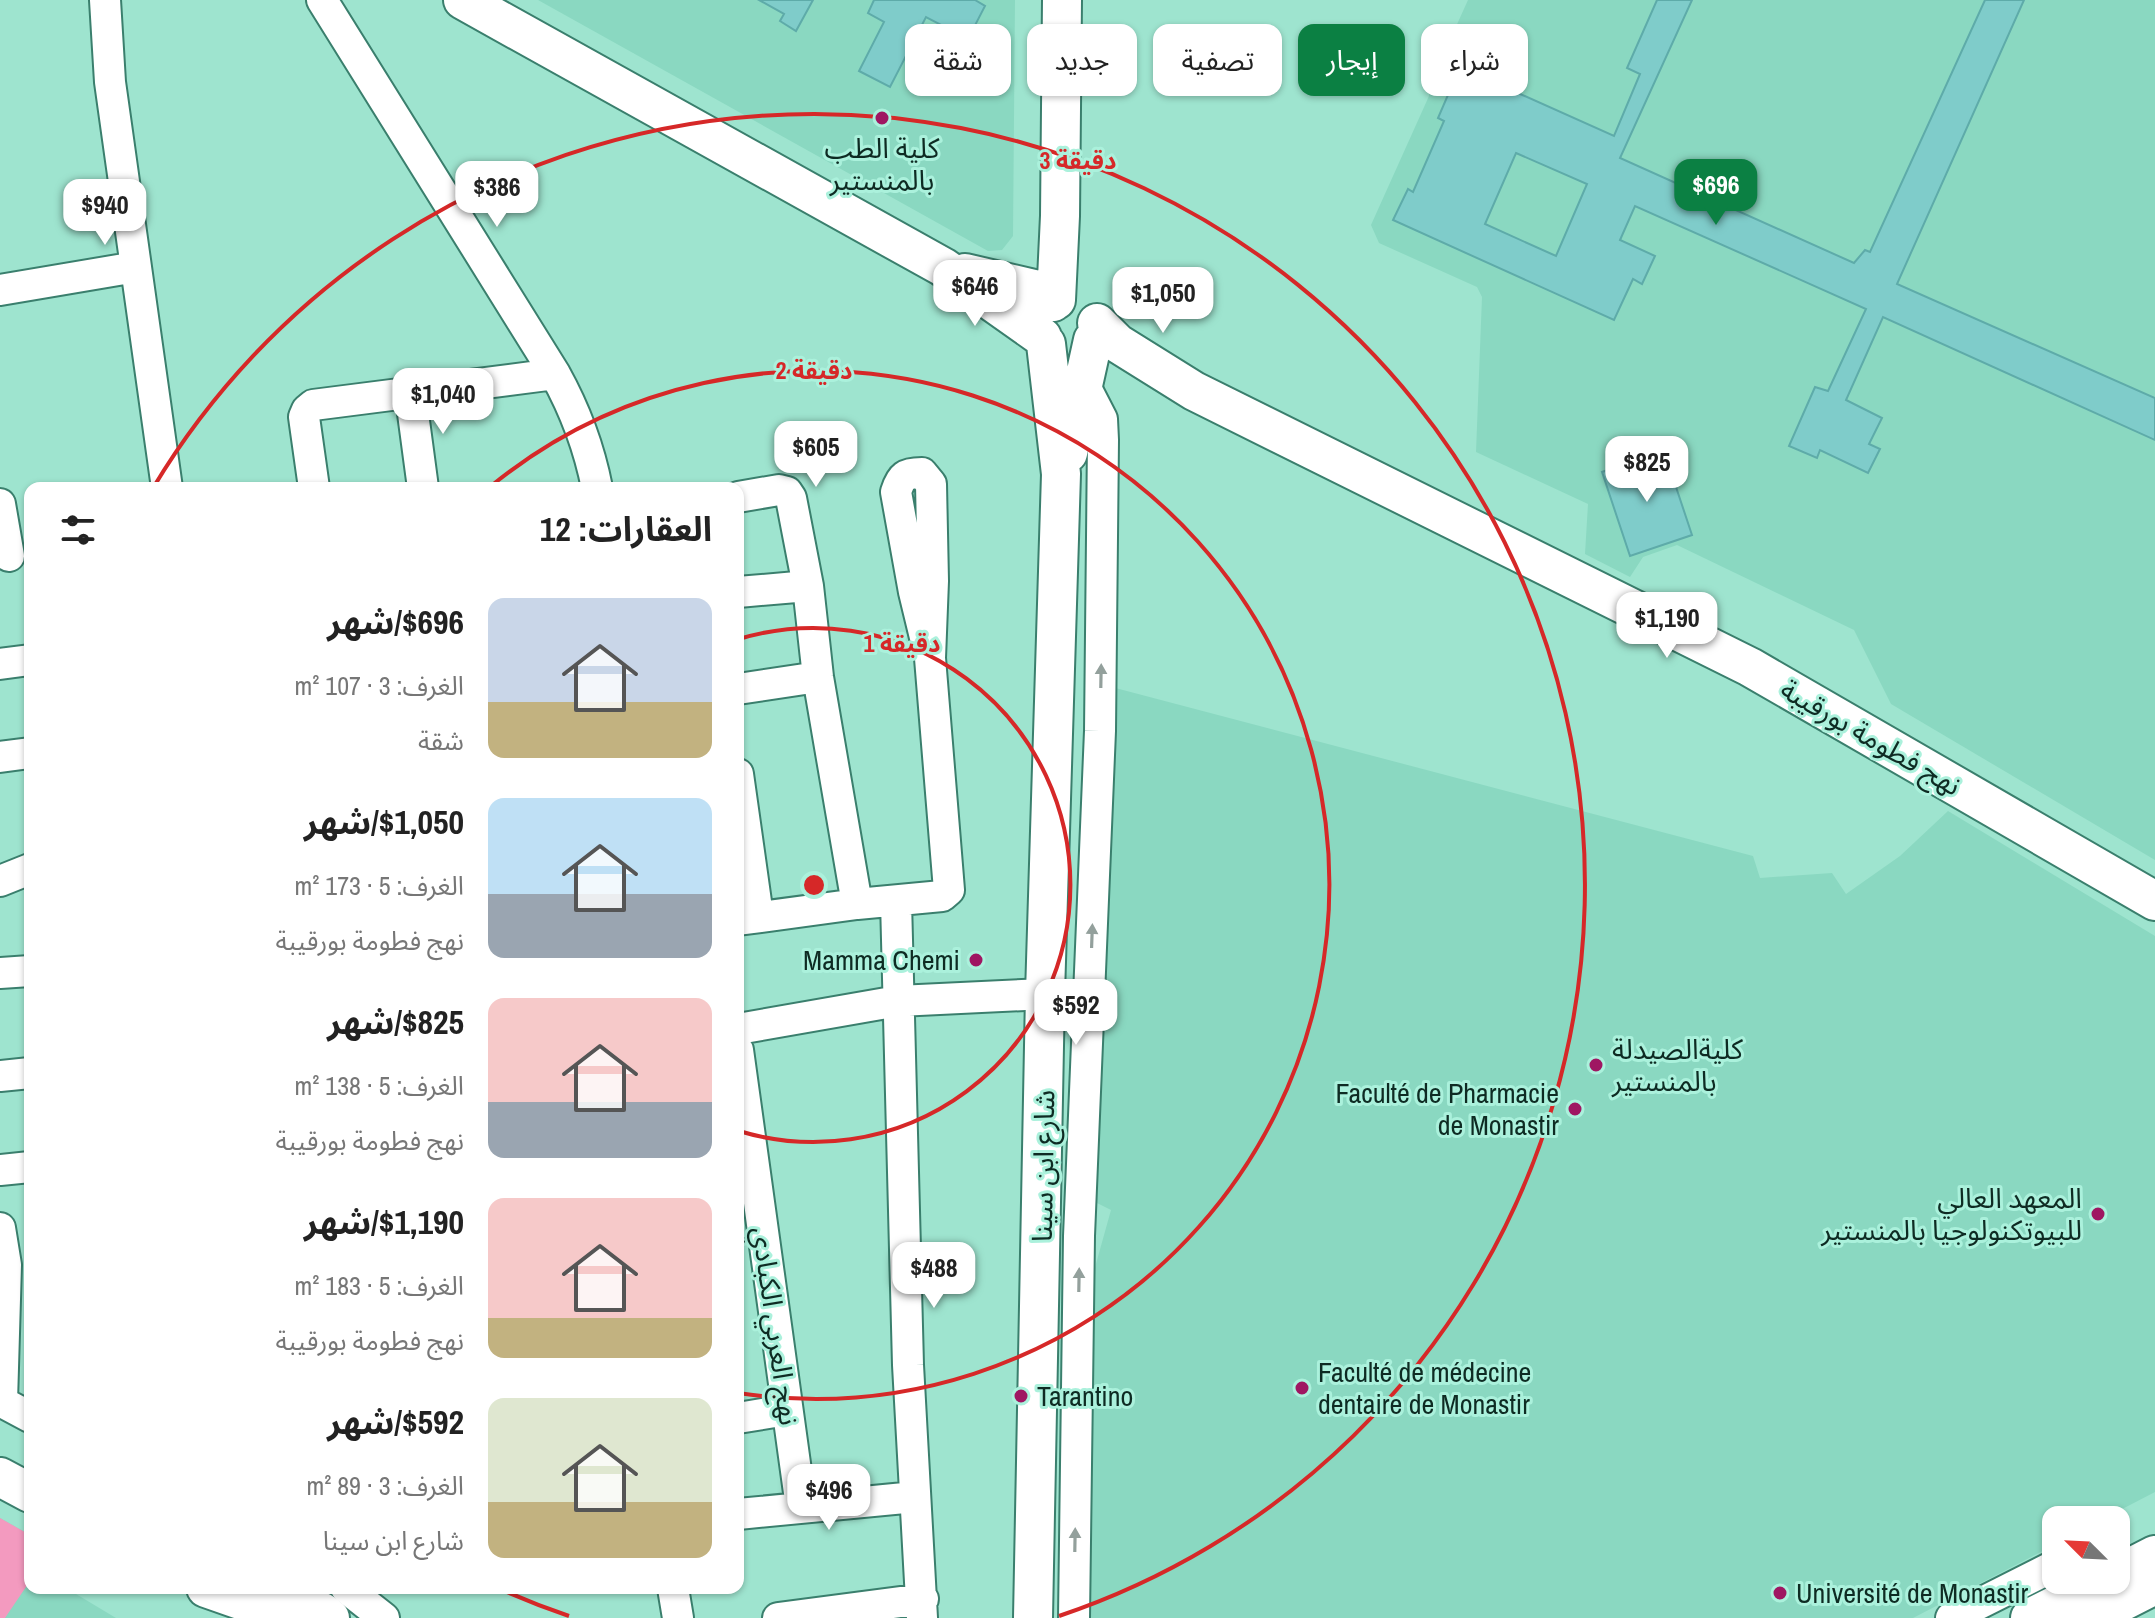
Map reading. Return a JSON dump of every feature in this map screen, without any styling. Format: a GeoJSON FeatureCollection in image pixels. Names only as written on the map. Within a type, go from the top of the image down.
{"type":"FeatureCollection","features":[{"type":"Feature","properties":{"kind":"main road"},"geometry":{"type":"LineString","coordinates":[[463,0],[943,267],[1034,289],[1071,335],[1074,432],[1061,474]]}},
{"type":"Feature","properties":{"kind":"main road"},"geometry":{"type":"LineString","coordinates":[[1061,474],[1074,279],[1060,216],[1062,0]]}},
{"type":"Feature","properties":{"kind":"main road","name":"نهج فطومة بورقيبة"},"geometry":{"type":"LineString","coordinates":[[1071,335],[1117,343],[1194,391],[1750,667],[2155,901]]}},
{"type":"Feature","properties":{"kind":"main road","name":"شارع ابن سينا"},"geometry":{"type":"LineString","coordinates":[[1033,1618],[1045,994],[1061,474]]}},
{"type":"Feature","properties":{"kind":"main road"},"geometry":{"type":"LineString","coordinates":[[0,1477],[24,1490]]}},
{"type":"Feature","properties":{"kind":"main road"},"geometry":{"type":"LineString","coordinates":[[201,1594],[230,1618]]}},
{"type":"Feature","properties":{"kind":"main road"},"geometry":{"type":"LineString","coordinates":[[223,1594],[263,1608],[306,1610]]}},
{"type":"Feature","properties":{"kind":"main road"},"geometry":{"type":"LineString","coordinates":[[2030,1618],[2080,1594]]}},
{"type":"Feature","properties":{"kind":"main road"},"geometry":{"type":"LineString","coordinates":[[2090,1618],[2110,1594]]}},
{"type":"Feature","properties":{"kind":"street"},"geometry":{"type":"LineString","coordinates":[[105,0],[110,82],[166,482]]}},
{"type":"Feature","properties":{"kind":"street"},"geometry":{"type":"LineString","coordinates":[[322,0],[555,374],[582,432],[595,482]]}},
{"type":"Feature","properties":{"kind":"street"},"geometry":{"type":"LineString","coordinates":[[0,290],[136,267]]}},
{"type":"Feature","properties":{"kind":"street"},"geometry":{"type":"LineString","coordinates":[[1071,335],[1102,419],[1103,440],[1100,731],[1079,1236],[1074,1618]]}},
{"type":"Feature","properties":{"kind":"street"},"geometry":{"type":"LineString","coordinates":[[313,482],[304,417],[313,405],[555,374]]}},
{"type":"Feature","properties":{"kind":"street"},"geometry":{"type":"LineString","coordinates":[[410,391],[422,482]]}},
{"type":"Feature","properties":{"kind":"street"},"geometry":{"type":"LineString","coordinates":[[744,860],[748,918],[942,896],[949,890],[930,658],[933,581],[931,484],[922,473],[909,473],[901,478],[896,492],[914,592],[930,658]]}},
{"type":"Feature","properties":{"kind":"street"},"geometry":{"type":"LineString","coordinates":[[744,496],[779,490],[787,492],[791,498],[808,586],[818,677],[857,904]]}},
{"type":"Feature","properties":{"kind":"street"},"geometry":{"type":"LineString","coordinates":[[0,504],[13,556]]}},
{"type":"Feature","properties":{"kind":"street"},"geometry":{"type":"LineString","coordinates":[[744,591],[808,586]]}},
{"type":"Feature","properties":{"kind":"street"},"geometry":{"type":"LineString","coordinates":[[0,664],[24,661]]}},
{"type":"Feature","properties":{"kind":"street"},"geometry":{"type":"LineString","coordinates":[[744,688],[818,677]]}},
{"type":"Feature","properties":{"kind":"street"},"geometry":{"type":"LineString","coordinates":[[0,757],[24,754]]}},
{"type":"Feature","properties":{"kind":"street"},"geometry":{"type":"LineString","coordinates":[[0,881],[24,871]]}},
{"type":"Feature","properties":{"kind":"street"},"geometry":{"type":"LineString","coordinates":[[778,1618],[922,1609],[908,1365],[896,901]]}},
{"type":"Feature","properties":{"kind":"street"},"geometry":{"type":"LineString","coordinates":[[0,973],[24,971]]}},
{"type":"Feature","properties":{"kind":"street"},"geometry":{"type":"LineString","coordinates":[[744,1028],[898,1001],[1045,994]]}},
{"type":"Feature","properties":{"kind":"street"},"geometry":{"type":"LineString","coordinates":[[0,1076],[24,1074]]}},
{"type":"Feature","properties":{"kind":"street","name":"نهج العربي الكبادي"},"geometry":{"type":"LineString","coordinates":[[744,1134],[751,1231],[787,1410],[801,1507]]}},
{"type":"Feature","properties":{"kind":"street"},"geometry":{"type":"LineString","coordinates":[[0,1170],[24,1168]]}},
{"type":"Feature","properties":{"kind":"street"},"geometry":{"type":"LineString","coordinates":[[0,1228],[18,1264],[1,1402],[24,1414]]}},
{"type":"Feature","properties":{"kind":"street"},"geometry":{"type":"LineString","coordinates":[[744,1417],[787,1410]]}},
{"type":"Feature","properties":{"kind":"street"},"geometry":{"type":"LineString","coordinates":[[744,1513],[915,1497]]}},
{"type":"Feature","properties":{"kind":"street"},"geometry":{"type":"LineString","coordinates":[[1951,1618],[2042,1572]]}},
{"type":"Feature","properties":{"kind":"street"},"geometry":{"type":"LineString","coordinates":[[306,1610],[336,1602],[333,1594]]}},
{"type":"Feature","properties":{"kind":"street"},"geometry":{"type":"LineString","coordinates":[[353,1594],[382,1617]]}},
{"type":"Feature","properties":{"kind":"street"},"geometry":{"type":"LineString","coordinates":[[674,1594],[678,1618]]}},
{"type":"Feature","properties":{"kind":"street"},"geometry":{"type":"LineString","coordinates":[[346,1618],[382,1617]]}},
{"type":"Feature","properties":{"kind":"shaded area","name":"كلية الطب بالمنستير"},"geometry":{"type":"Polygon","coordinates":[[[538,0],[1015,0],[1013,236],[1002,250],[988,251],[538,0]]]}},
{"type":"Feature","properties":{"kind":"shaded area"},"geometry":{"type":"Polygon","coordinates":[[[1468,0],[2155,0],[2155,860],[1891,704],[1854,630],[1677,545],[1643,557],[1630,577],[1585,554],[1588,504],[1476,452],[1482,297],[1477,287],[1379,243],[1371,225],[1429,96],[1528,96],[1528,24],[1457,24],[1468,0]]]}},
{"type":"Feature","properties":{"kind":"shaded area","name":"كليةالصيدلة بالمنستير"},"geometry":{"type":"Polygon","coordinates":[[[1104,685],[1753,856],[1760,878],[1832,873],[1846,894],[1900,856],[1948,811],[2155,936],[2155,1492],[2128,1506],[2042,1506],[2042,1551],[1913,1618],[1085,1618],[1094,1271],[1111,1210],[1097,1203],[1104,685]]]}},
{"type":"Feature","properties":{"kind":"shaded area"},"geometry":{"type":"Polygon","coordinates":[[[0,1518],[24,1532],[24,1594],[76,1594],[116,1618],[0,1618],[0,1518]]]}},
{"type":"Feature","properties":{"kind":"shaded area"},"geometry":{"type":"Polygon","coordinates":[[[0,1518],[24,1532],[24,1590],[5,1618],[0,1618],[0,1518]]]}},
{"type":"Feature","properties":{"kind":"building"},"geometry":{"type":"Polygon","coordinates":[[[759,0],[813,0],[796,31],[780,21],[784,14],[759,0]]]}},
{"type":"Feature","properties":{"kind":"building"},"geometry":{"type":"Polygon","coordinates":[[[874,0],[975,0],[985,6],[976,24],[939,24],[926,17],[922,24],[905,24],[905,58],[890,87],[859,71],[884,22],[868,13],[874,0]]]}},
{"type":"Feature","properties":{"kind":"building"},"geometry":{"type":"Polygon","coordinates":[[[1657,0],[1692,0],[1620,158],[1854,263],[1865,250],[1870,252],[1985,0],[2024,0],[1897,284],[2155,398],[2155,440],[1883,317],[1846,400],[1882,418],[1869,444],[1880,449],[1868,473],[1820,450],[1817,458],[1789,446],[1815,387],[1828,391],[1866,309],[1635,206],[1620,240],[1655,256],[1642,284],[1633,279],[1614,320],[1393,220],[1408,189],[1413,192],[1444,121],[1438,118],[1447,96],[1525,96],[1614,136],[1640,74],[1627,68],[1657,0]],[[1516,153],[1485,224],[1556,256],[1587,184],[1516,153]]]}},
{"type":"Feature","properties":{"kind":"building"},"geometry":{"type":"Polygon","coordinates":[[[1664,451],[1692,535],[1630,556],[1602,472],[1664,451]]]}},
{"type":"Feature","properties":{"kind":"place","name":"كلية الطب بالمنستير"},"geometry":{"type":"Point","coordinates":[882,118]}},
{"type":"Feature","properties":{"kind":"place","name":"Mamma Chemi"},"geometry":{"type":"Point","coordinates":[976,960]}},
{"type":"Feature","properties":{"kind":"place","name":"كليةالصيدلة بالمنستير"},"geometry":{"type":"Point","coordinates":[1596,1065]}},
{"type":"Feature","properties":{"kind":"place","name":"Faculté de Pharmacie de Monastir"},"geometry":{"type":"Point","coordinates":[1575,1109]}},
{"type":"Feature","properties":{"kind":"place","name":"المعهد العالي للبيوتكنولوجيا بالمنستير"},"geometry":{"type":"Point","coordinates":[2098,1214]}},
{"type":"Feature","properties":{"kind":"place","name":"Faculté de médecine dentaire de Monastir"},"geometry":{"type":"Point","coordinates":[1302,1388]}},
{"type":"Feature","properties":{"kind":"place","name":"Tarantino"},"geometry":{"type":"Point","coordinates":[1021,1396]}},
{"type":"Feature","properties":{"kind":"place","name":"Université de Monastir"},"geometry":{"type":"Point","coordinates":[1780,1593]}}]}
